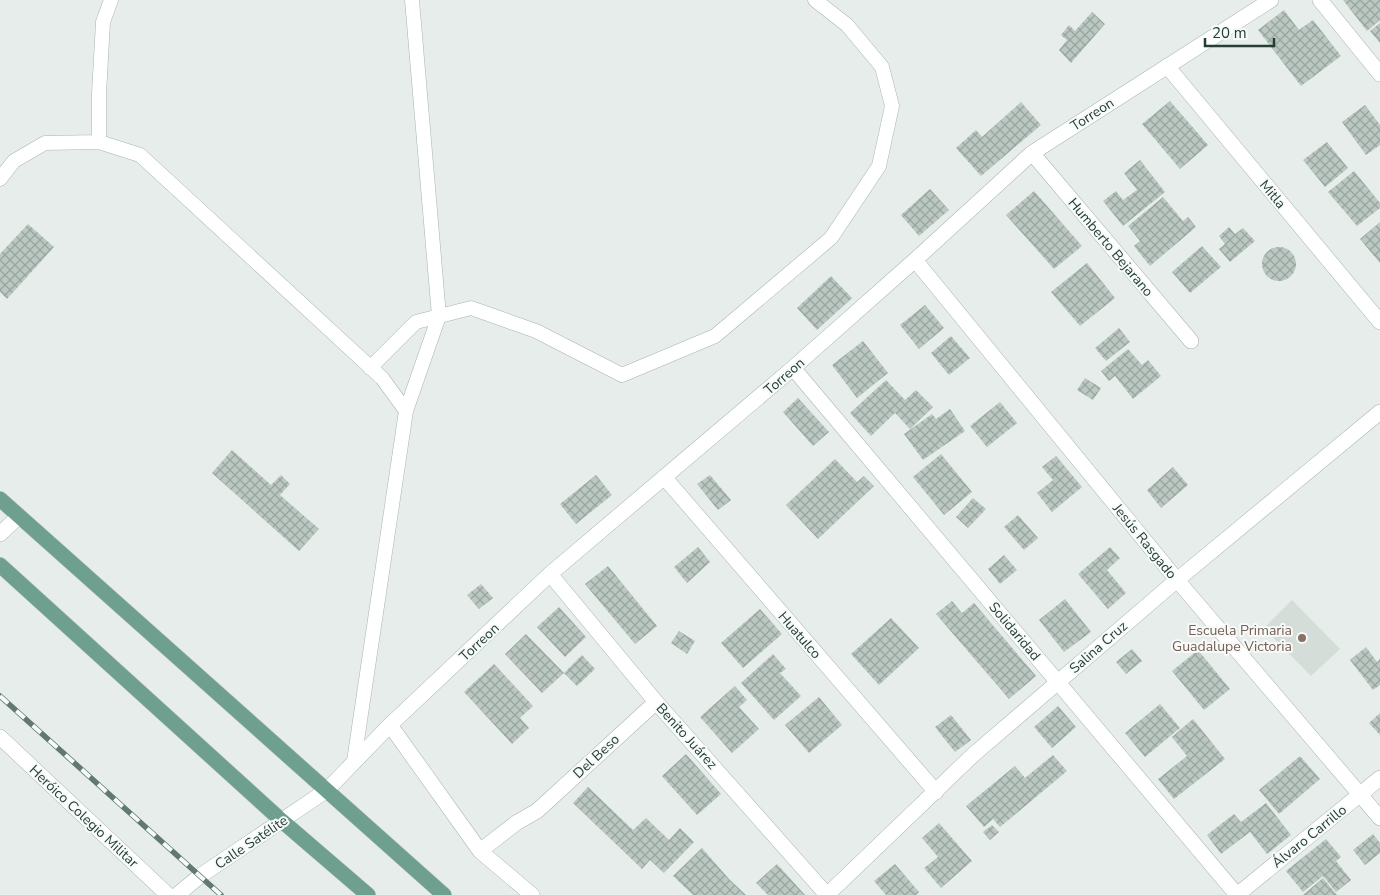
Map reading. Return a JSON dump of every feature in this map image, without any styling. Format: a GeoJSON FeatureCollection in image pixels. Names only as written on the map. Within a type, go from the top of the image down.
{"type":"FeatureCollection","features":[{"type":"Feature","properties":{"kind":"main road"},"geometry":{"type":"LineString","coordinates":[[0,499],[444,895]]}},
{"type":"Feature","properties":{"kind":"main road"},"geometry":{"type":"LineString","coordinates":[[0,565],[282,821],[368,895]]}},
{"type":"Feature","properties":{"kind":"street","name":"Torreon"},"geometry":{"type":"LineString","coordinates":[[327,790],[390,725],[550,574],[793,368],[1032,153],[1271,0]]}},
{"type":"Feature","properties":{"kind":"street"},"geometry":{"type":"LineString","coordinates":[[1320,0],[1380,74]]}},
{"type":"Feature","properties":{"kind":"street","name":"Mitla"},"geometry":{"type":"LineString","coordinates":[[1166,66],[1380,322]]}},
{"type":"Feature","properties":{"kind":"street","name":"Humberto Bejarano"},"geometry":{"type":"LineString","coordinates":[[1032,153],[1191,341]]}},
{"type":"Feature","properties":{"kind":"street","name":"Jesús Rasgado"},"geometry":{"type":"LineString","coordinates":[[915,260],[1177,580],[1380,818]]}},
{"type":"Feature","properties":{"kind":"street","name":"Solidaridad"},"geometry":{"type":"LineString","coordinates":[[793,368],[1237,895]]}},
{"type":"Feature","properties":{"kind":"street","name":"Salina Cruz"},"geometry":{"type":"LineString","coordinates":[[827,895],[973,755],[1177,580],[1380,412]]}},
{"type":"Feature","properties":{"kind":"street","name":"Huatulco"},"geometry":{"type":"LineString","coordinates":[[664,477],[936,792]]}},
{"type":"Feature","properties":{"kind":"street"},"geometry":{"type":"LineString","coordinates":[[0,534],[19,516]]}},
{"type":"Feature","properties":{"kind":"street","name":"Benito Juárez"},"geometry":{"type":"LineString","coordinates":[[550,574],[656,702],[827,895]]}},
{"type":"Feature","properties":{"kind":"street","name":"Del Beso"},"geometry":{"type":"LineString","coordinates":[[480,851],[516,823],[537,811],[656,702]]}},
{"type":"Feature","properties":{"kind":"street"},"geometry":{"type":"LineString","coordinates":[[390,725],[480,851],[532,895]]}},
{"type":"Feature","properties":{"kind":"street","name":"Heróico Colegio Militar"},"geometry":{"type":"LineString","coordinates":[[0,737],[168,895]]}},
{"type":"Feature","properties":{"kind":"street","name":"Álvaro Carrillo"},"geometry":{"type":"LineString","coordinates":[[1237,895],[1380,778]]}},
{"type":"Feature","properties":{"kind":"street","name":"Calle Satélite"},"geometry":{"type":"LineString","coordinates":[[177,895],[200,876],[327,790]]}},
{"type":"Feature","properties":{"kind":"lane"},"geometry":{"type":"LineString","coordinates":[[99,142],[104,22],[111,0]]}},
{"type":"Feature","properties":{"kind":"lane"},"geometry":{"type":"LineString","coordinates":[[354,761],[406,411],[439,316],[412,0]]}},
{"type":"Feature","properties":{"kind":"lane"},"geometry":{"type":"LineString","coordinates":[[370,368],[416,322],[471,308],[536,331],[622,375],[715,336],[831,238],[879,166],[892,106],[882,67],[846,25],[815,0]]}},
{"type":"Feature","properties":{"kind":"lane"},"geometry":{"type":"LineString","coordinates":[[0,179],[14,161],[44,143],[99,142],[140,155],[382,378],[406,411]]}},
{"type":"Feature","properties":{"kind":"shaded area","name":"Escuela Primaria Guadalupe Victoria"},"geometry":{"type":"Polygon","coordinates":[[[1292,600],[1340,649],[1311,676],[1264,628],[1292,600]]]}},
{"type":"Feature","properties":{"kind":"building"},"geometry":{"type":"Polygon","coordinates":[[[1343,0],[1380,0],[1380,20],[1367,31],[1343,0]]]}},
{"type":"Feature","properties":{"kind":"building"},"geometry":{"type":"Polygon","coordinates":[[[1284,10],[1299,30],[1313,20],[1341,56],[1301,86],[1258,30],[1284,10]]]}},
{"type":"Feature","properties":{"kind":"building"},"geometry":{"type":"Polygon","coordinates":[[[1092,12],[1105,24],[1071,63],[1059,50],[1067,40],[1061,35],[1069,25],[1075,31],[1092,12]]]}},
{"type":"Feature","properties":{"kind":"building"},"geometry":{"type":"Polygon","coordinates":[[[1380,23],[1380,43],[1370,31],[1380,23]]]}},
{"type":"Feature","properties":{"kind":"building"},"geometry":{"type":"Polygon","coordinates":[[[1170,101],[1208,145],[1180,169],[1142,124],[1170,101]]]}},
{"type":"Feature","properties":{"kind":"building"},"geometry":{"type":"Polygon","coordinates":[[[1021,102],[1041,125],[981,176],[956,148],[976,130],[982,137],[1021,102]]]}},
{"type":"Feature","properties":{"kind":"building"},"geometry":{"type":"Polygon","coordinates":[[[1365,105],[1380,125],[1380,145],[1366,155],[1342,122],[1365,105]]]}},
{"type":"Feature","properties":{"kind":"building"},"geometry":{"type":"Polygon","coordinates":[[[1327,142],[1348,168],[1325,187],[1303,160],[1327,142]]]}},
{"type":"Feature","properties":{"kind":"building"},"geometry":{"type":"Polygon","coordinates":[[[1140,160],[1165,192],[1123,226],[1103,201],[1116,191],[1123,200],[1137,190],[1124,173],[1140,160]]]}},
{"type":"Feature","properties":{"kind":"building"},"geometry":{"type":"Polygon","coordinates":[[[1354,171],[1380,203],[1380,208],[1357,226],[1328,192],[1354,171]]]}},
{"type":"Feature","properties":{"kind":"building"},"geometry":{"type":"Polygon","coordinates":[[[930,189],[949,210],[919,236],[901,215],[930,189]]]}},
{"type":"Feature","properties":{"kind":"building"},"geometry":{"type":"Polygon","coordinates":[[[1034,191],[1082,246],[1054,269],[1006,215],[1034,191]]]}},
{"type":"Feature","properties":{"kind":"building"},"geometry":{"type":"Polygon","coordinates":[[[1163,197],[1183,221],[1188,217],[1196,227],[1150,266],[1134,246],[1140,241],[1128,226],[1163,197]]]}},
{"type":"Feature","properties":{"kind":"building"},"geometry":{"type":"Polygon","coordinates":[[[1380,222],[1380,263],[1360,239],[1380,222]]]}},
{"type":"Feature","properties":{"kind":"building"},"geometry":{"type":"Polygon","coordinates":[[[28,224],[54,247],[7,299],[0,292],[0,254],[28,224]]]}},
{"type":"Feature","properties":{"kind":"building"},"geometry":{"type":"Polygon","coordinates":[[[1229,227],[1235,234],[1243,228],[1255,241],[1230,262],[1219,249],[1225,244],[1219,236],[1229,227]]]}},
{"type":"Feature","properties":{"kind":"building"},"geometry":{"type":"Polygon","coordinates":[[[1202,246],[1221,267],[1190,293],[1172,272],[1202,246]]]}},
{"type":"Feature","properties":{"kind":"building"},"geometry":{"type":"Polygon","coordinates":[[[1279,247],[1286,248],[1291,252],[1295,257],[1295,271],[1291,276],[1286,280],[1279,281],[1272,280],[1267,276],[1263,271],[1262,264],[1263,257],[1267,252],[1272,248],[1279,247]]]}},
{"type":"Feature","properties":{"kind":"building"},"geometry":{"type":"Polygon","coordinates":[[[1087,263],[1115,298],[1080,326],[1051,292],[1087,263]]]}},
{"type":"Feature","properties":{"kind":"building"},"geometry":{"type":"Polygon","coordinates":[[[831,276],[852,298],[817,330],[797,308],[831,276]]]}},
{"type":"Feature","properties":{"kind":"building"},"geometry":{"type":"Polygon","coordinates":[[[925,305],[944,328],[919,349],[900,325],[925,305]]]}},
{"type":"Feature","properties":{"kind":"building"},"geometry":{"type":"Polygon","coordinates":[[[1119,328],[1130,342],[1106,361],[1095,348],[1119,328]]]}},
{"type":"Feature","properties":{"kind":"building"},"geometry":{"type":"Polygon","coordinates":[[[951,336],[970,358],[949,375],[931,353],[951,336]]]}},
{"type":"Feature","properties":{"kind":"building"},"geometry":{"type":"Polygon","coordinates":[[[863,341],[888,373],[857,398],[832,365],[863,341]]]}},
{"type":"Feature","properties":{"kind":"building"},"geometry":{"type":"Polygon","coordinates":[[[1128,349],[1142,365],[1148,360],[1161,376],[1133,399],[1115,376],[1109,381],[1101,371],[1128,349]]]}},
{"type":"Feature","properties":{"kind":"building"},"geometry":{"type":"Polygon","coordinates":[[[1085,378],[1101,388],[1093,400],[1077,390],[1085,378]]]}},
{"type":"Feature","properties":{"kind":"building"},"geometry":{"type":"Polygon","coordinates":[[[886,380],[905,400],[916,390],[933,407],[910,429],[895,413],[871,436],[850,413],[886,380]]]}},
{"type":"Feature","properties":{"kind":"building"},"geometry":{"type":"Polygon","coordinates":[[[798,398],[829,432],[813,446],[783,412],[798,398]]]}},
{"type":"Feature","properties":{"kind":"building"},"geometry":{"type":"Polygon","coordinates":[[[1000,402],[1017,423],[987,447],[970,426],[1000,402]]]}},
{"type":"Feature","properties":{"kind":"building"},"geometry":{"type":"Polygon","coordinates":[[[950,409],[965,431],[923,460],[904,434],[932,414],[936,419],[950,409]]]}},
{"type":"Feature","properties":{"kind":"building"},"geometry":{"type":"Polygon","coordinates":[[[232,450],[271,485],[281,475],[290,484],[280,495],[319,529],[299,551],[212,473],[232,450]]]}},
{"type":"Feature","properties":{"kind":"building"},"geometry":{"type":"Polygon","coordinates":[[[941,454],[972,492],[944,515],[913,477],[941,454]]]}},
{"type":"Feature","properties":{"kind":"building"},"geometry":{"type":"Polygon","coordinates":[[[1056,456],[1082,487],[1052,512],[1037,493],[1053,480],[1042,467],[1056,456]]]}},
{"type":"Feature","properties":{"kind":"building"},"geometry":{"type":"Polygon","coordinates":[[[835,459],[857,482],[864,476],[874,486],[818,539],[786,505],[835,459]]]}},
{"type":"Feature","properties":{"kind":"building"},"geometry":{"type":"Polygon","coordinates":[[[1173,467],[1188,485],[1161,508],[1147,490],[1173,467]]]}},
{"type":"Feature","properties":{"kind":"building"},"geometry":{"type":"Polygon","coordinates":[[[596,475],[612,495],[576,524],[560,504],[596,475]]]}},
{"type":"Feature","properties":{"kind":"building"},"geometry":{"type":"Polygon","coordinates":[[[710,475],[731,500],[718,510],[697,484],[710,475]]]}},
{"type":"Feature","properties":{"kind":"building"},"geometry":{"type":"Polygon","coordinates":[[[973,498],[986,509],[968,528],[956,517],[973,498]]]}},
{"type":"Feature","properties":{"kind":"building"},"geometry":{"type":"Polygon","coordinates":[[[1018,515],[1038,538],[1024,550],[1004,527],[1018,515]]]}},
{"type":"Feature","properties":{"kind":"building"},"geometry":{"type":"Polygon","coordinates":[[[698,547],[710,562],[687,583],[674,567],[698,547]]]}},
{"type":"Feature","properties":{"kind":"building"},"geometry":{"type":"Polygon","coordinates":[[[1110,547],[1120,558],[1107,570],[1126,593],[1108,609],[1078,574],[1110,547]]]}},
{"type":"Feature","properties":{"kind":"building"},"geometry":{"type":"Polygon","coordinates":[[[1004,555],[1017,570],[1000,584],[988,569],[1004,555]]]}},
{"type":"Feature","properties":{"kind":"building"},"geometry":{"type":"Polygon","coordinates":[[[608,566],[657,626],[635,644],[585,584],[608,566]]]}},
{"type":"Feature","properties":{"kind":"building"},"geometry":{"type":"Polygon","coordinates":[[[481,584],[493,598],[479,609],[467,595],[481,584]]]}},
{"type":"Feature","properties":{"kind":"building"},"geometry":{"type":"Polygon","coordinates":[[[1065,599],[1091,632],[1064,652],[1039,620],[1065,599]]]}},
{"type":"Feature","properties":{"kind":"building"},"geometry":{"type":"Polygon","coordinates":[[[952,601],[962,613],[974,603],[1036,676],[1009,699],[936,614],[952,601]]]}},
{"type":"Feature","properties":{"kind":"building"},"geometry":{"type":"Polygon","coordinates":[[[559,607],[586,637],[565,657],[537,627],[559,607]]]}},
{"type":"Feature","properties":{"kind":"building"},"geometry":{"type":"Polygon","coordinates":[[[760,609],[782,634],[743,668],[721,643],[760,609]]]}},
{"type":"Feature","properties":{"kind":"building"},"geometry":{"type":"Polygon","coordinates":[[[891,618],[919,648],[879,685],[851,654],[891,618]]]}},
{"type":"Feature","properties":{"kind":"building"},"geometry":{"type":"Polygon","coordinates":[[[679,631],[695,641],[687,654],[671,643],[679,631]]]}},
{"type":"Feature","properties":{"kind":"building"},"geometry":{"type":"Polygon","coordinates":[[[526,634],[564,673],[542,693],[505,654],[526,634]]]}},
{"type":"Feature","properties":{"kind":"building"},"geometry":{"type":"Polygon","coordinates":[[[1366,647],[1377,662],[1380,659],[1380,685],[1373,690],[1350,660],[1366,647]]]}},
{"type":"Feature","properties":{"kind":"building"},"geometry":{"type":"Polygon","coordinates":[[[1132,649],[1142,661],[1126,674],[1116,662],[1132,649]]]}},
{"type":"Feature","properties":{"kind":"building"},"geometry":{"type":"Polygon","coordinates":[[[1198,650],[1230,689],[1204,710],[1172,671],[1198,650]]]}},
{"type":"Feature","properties":{"kind":"building"},"geometry":{"type":"Polygon","coordinates":[[[773,654],[786,669],[780,673],[801,696],[774,720],[741,683],[773,654]]]}},
{"type":"Feature","properties":{"kind":"building"},"geometry":{"type":"Polygon","coordinates":[[[582,655],[595,669],[577,686],[564,673],[582,655]]]}},
{"type":"Feature","properties":{"kind":"building"},"geometry":{"type":"Polygon","coordinates":[[[494,664],[533,706],[520,718],[529,728],[512,744],[464,692],[494,664]]]}},
{"type":"Feature","properties":{"kind":"building"},"geometry":{"type":"Polygon","coordinates":[[[735,686],[747,700],[739,707],[759,729],[732,753],[700,717],[735,686]]]}},
{"type":"Feature","properties":{"kind":"building"},"geometry":{"type":"Polygon","coordinates":[[[819,697],[842,725],[809,753],[785,725],[819,697]]]}},
{"type":"Feature","properties":{"kind":"building"},"geometry":{"type":"Polygon","coordinates":[[[1160,704],[1180,728],[1145,757],[1125,733],[1160,704]]]}},
{"type":"Feature","properties":{"kind":"building"},"geometry":{"type":"Polygon","coordinates":[[[1058,706],[1076,727],[1052,748],[1034,727],[1058,706]]]}},
{"type":"Feature","properties":{"kind":"building"},"geometry":{"type":"Polygon","coordinates":[[[1380,713],[1380,735],[1369,723],[1380,713]]]}},
{"type":"Feature","properties":{"kind":"building"},"geometry":{"type":"Polygon","coordinates":[[[951,715],[971,740],[955,752],[935,727],[951,715]]]}},
{"type":"Feature","properties":{"kind":"building"},"geometry":{"type":"Polygon","coordinates":[[[1193,719],[1225,759],[1174,799],[1158,779],[1187,756],[1172,737],[1193,719]]]}},
{"type":"Feature","properties":{"kind":"building"},"geometry":{"type":"Polygon","coordinates":[[[686,754],[721,794],[697,815],[662,776],[686,754]]]}},
{"type":"Feature","properties":{"kind":"building"},"geometry":{"type":"Polygon","coordinates":[[[1053,755],[1067,771],[1000,827],[993,819],[984,827],[966,806],[1015,766],[1025,778],[1053,755]]]}},
{"type":"Feature","properties":{"kind":"building"},"geometry":{"type":"Polygon","coordinates":[[[1300,756],[1320,779],[1279,814],[1259,790],[1300,756]]]}},
{"type":"Feature","properties":{"kind":"building"},"geometry":{"type":"Polygon","coordinates":[[[588,787],[633,830],[646,818],[669,840],[680,828],[694,842],[664,873],[650,860],[642,869],[573,803],[588,787]]]}},
{"type":"Feature","properties":{"kind":"building"},"geometry":{"type":"Polygon","coordinates":[[[1266,803],[1291,835],[1267,854],[1250,832],[1221,854],[1207,835],[1234,814],[1241,822],[1266,803]]]}},
{"type":"Feature","properties":{"kind":"building"},"geometry":{"type":"Polygon","coordinates":[[[939,823],[972,861],[941,888],[924,868],[938,857],[922,838],[939,823]]]}},
{"type":"Feature","properties":{"kind":"building"},"geometry":{"type":"Polygon","coordinates":[[[992,825],[999,832],[990,840],[983,832],[992,825]]]}},
{"type":"Feature","properties":{"kind":"building"},"geometry":{"type":"Polygon","coordinates":[[[1373,834],[1380,843],[1380,853],[1365,865],[1353,850],[1373,834]]]}},
{"type":"Feature","properties":{"kind":"building"},"geometry":{"type":"Polygon","coordinates":[[[1326,839],[1341,857],[1336,861],[1351,880],[1336,892],[1323,876],[1303,892],[1286,871],[1326,839]]]}},
{"type":"Feature","properties":{"kind":"building"},"geometry":{"type":"Polygon","coordinates":[[[702,848],[746,895],[693,895],[673,876],[702,848]]]}},
{"type":"Feature","properties":{"kind":"building"},"geometry":{"type":"Polygon","coordinates":[[[777,864],[805,895],[768,895],[756,883],[777,864]]]}},
{"type":"Feature","properties":{"kind":"building"},"geometry":{"type":"Polygon","coordinates":[[[895,864],[919,892],[916,895],[886,895],[874,881],[895,864]]]}},
{"type":"Feature","properties":{"kind":"building"},"geometry":{"type":"Polygon","coordinates":[[[1323,878],[1337,895],[1303,895],[1323,878]]]}},
{"type":"Feature","properties":{"kind":"railway"},"geometry":{"type":"LineString","coordinates":[[0,696],[221,895]]}},
{"type":"Feature","properties":{"kind":"place","name":"Escuela Primaria Guadalupe Victoria"},"geometry":{"type":"Point","coordinates":[1302,638]}}]}
